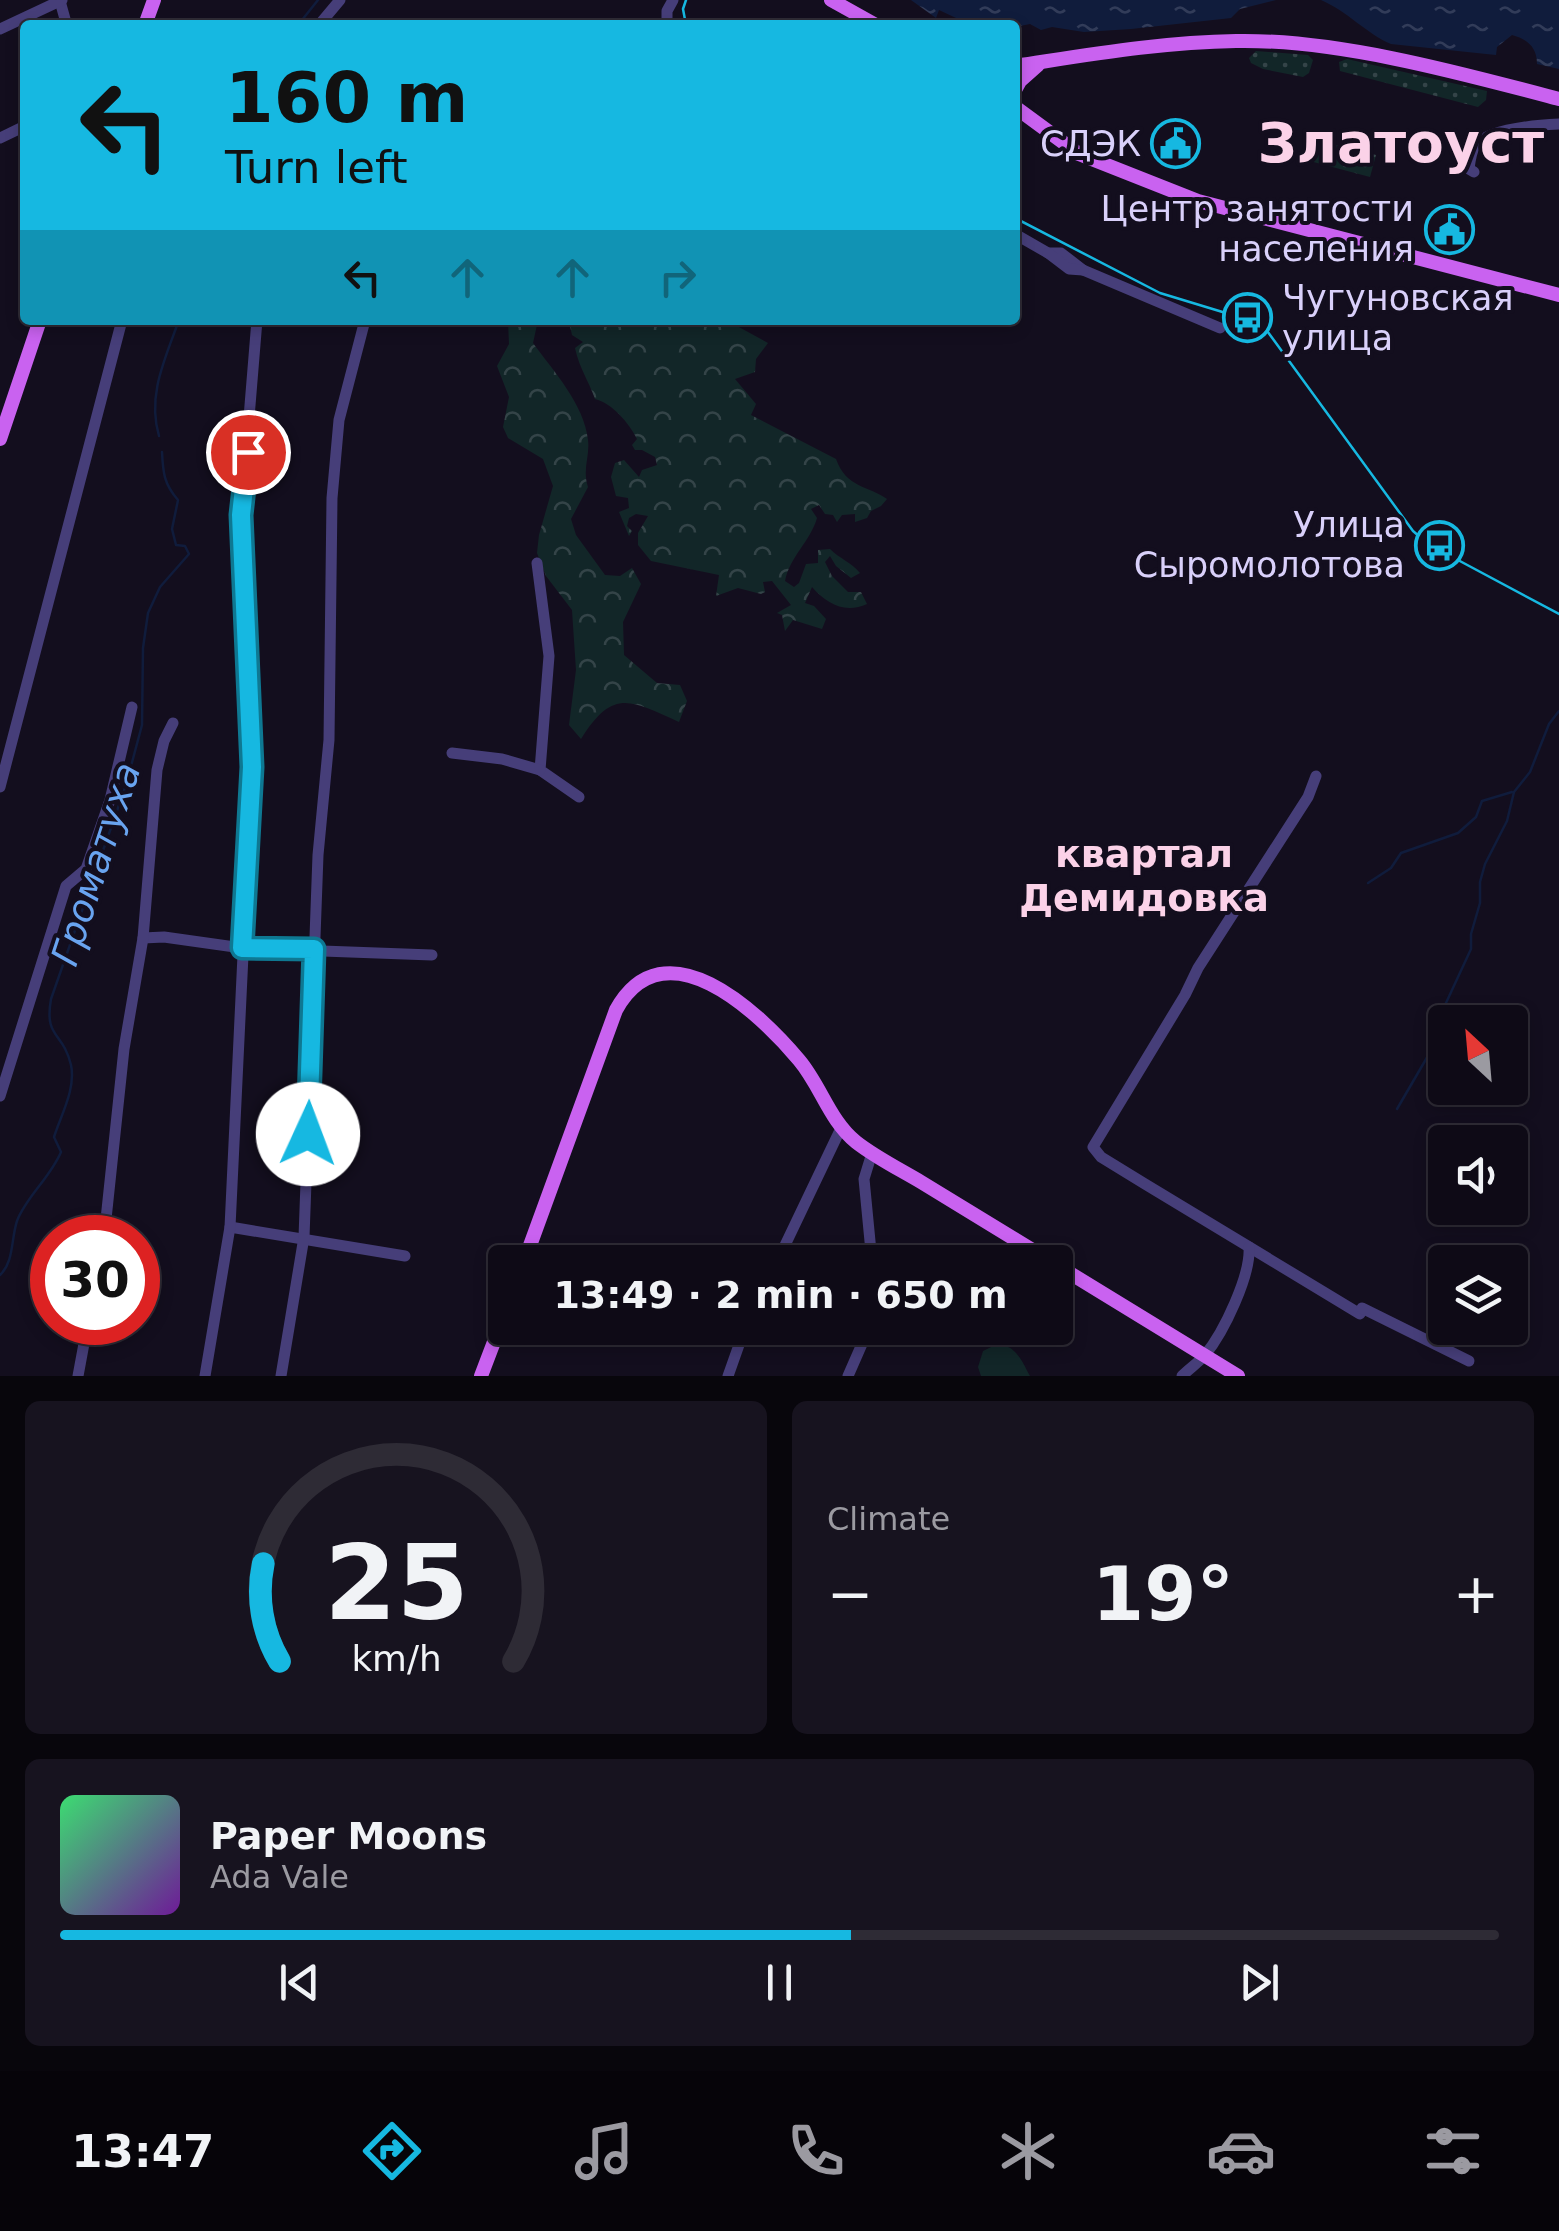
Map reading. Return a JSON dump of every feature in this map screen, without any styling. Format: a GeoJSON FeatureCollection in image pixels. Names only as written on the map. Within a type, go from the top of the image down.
{"type":"FeatureCollection","features":[{"type":"Feature","properties":{"kind":"main road"},"geometry":{"type":"LineString","coordinates":[[831,0],[867,20]]}},
{"type":"Feature","properties":{"kind":"main road"},"geometry":{"type":"LineString","coordinates":[[1020,65],[1207,42],[1286,43],[1408,63],[1559,100]]}},
{"type":"Feature","properties":{"kind":"main road"},"geometry":{"type":"LineString","coordinates":[[1020,80],[1043,62]]}},
{"type":"Feature","properties":{"kind":"main road"},"geometry":{"type":"LineString","coordinates":[[1020,111],[1079,154],[1198,202],[1559,295]]}},
{"type":"Feature","properties":{"kind":"main road"},"geometry":{"type":"LineString","coordinates":[[0,439],[38,325]]}},
{"type":"Feature","properties":{"kind":"main road"},"geometry":{"type":"LineString","coordinates":[[530,1245],[609,1027],[633,984],[658,972],[701,980],[726,991],[799,1060],[841,1128],[872,1152],[1024,1245]]}},
{"type":"Feature","properties":{"kind":"main road"},"geometry":{"type":"LineString","coordinates":[[1073,1275],[1238,1376]]}},
{"type":"Feature","properties":{"kind":"main road"},"geometry":{"type":"LineString","coordinates":[[481,1376],[493,1345]]}},
{"type":"Feature","properties":{"kind":"street"},"geometry":{"type":"LineString","coordinates":[[20,20],[61,0]]}},
{"type":"Feature","properties":{"kind":"street"},"geometry":{"type":"LineString","coordinates":[[323,20],[340,0]]}},
{"type":"Feature","properties":{"kind":"street"},"geometry":{"type":"LineString","coordinates":[[0,30],[18,21],[20,24]]}},
{"type":"Feature","properties":{"kind":"street"},"geometry":{"type":"LineString","coordinates":[[1474,172],[1469,168],[1473,148],[1482,140],[1529,125],[1559,124]]}},
{"type":"Feature","properties":{"kind":"street"},"geometry":{"type":"LineString","coordinates":[[1020,237],[1048,253],[1061,253],[1083,270],[1220,328]]}},
{"type":"Feature","properties":{"kind":"street"},"geometry":{"type":"LineString","coordinates":[[0,788],[121,325]]}},
{"type":"Feature","properties":{"kind":"street"},"geometry":{"type":"LineString","coordinates":[[205,1376],[230,1227],[252,767],[241,515],[257,325]]}},
{"type":"Feature","properties":{"kind":"street"},"geometry":{"type":"LineString","coordinates":[[281,1376],[304,1237],[314,949],[329,740],[332,498],[339,420],[364,325]]}},
{"type":"Feature","properties":{"kind":"street"},"geometry":{"type":"LineString","coordinates":[[537,564],[549,656],[540,770]]}},
{"type":"Feature","properties":{"kind":"street"},"geometry":{"type":"LineString","coordinates":[[0,1096],[66,886],[86,869],[110,800],[132,707]]}},
{"type":"Feature","properties":{"kind":"street"},"geometry":{"type":"LineString","coordinates":[[106,1215],[124,1049],[143,938],[157,770],[173,723]]}},
{"type":"Feature","properties":{"kind":"street"},"geometry":{"type":"LineString","coordinates":[[452,753],[502,759],[540,770],[579,798]]}},
{"type":"Feature","properties":{"kind":"street"},"geometry":{"type":"LineString","coordinates":[[1316,776],[1308,797],[1198,968],[1093,1147],[1102,1157],[1249,1247],[1361,1311],[1469,1361]]}},
{"type":"Feature","properties":{"kind":"street"},"geometry":{"type":"LineString","coordinates":[[143,938],[164,937],[242,948],[432,955]]}},
{"type":"Feature","properties":{"kind":"street"},"geometry":{"type":"LineString","coordinates":[[785,1245],[841,1128]]}},
{"type":"Feature","properties":{"kind":"street"},"geometry":{"type":"LineString","coordinates":[[870,1245],[864,1179],[872,1152]]}},
{"type":"Feature","properties":{"kind":"street"},"geometry":{"type":"LineString","coordinates":[[230,1227],[406,1256]]}},
{"type":"Feature","properties":{"kind":"street"},"geometry":{"type":"LineString","coordinates":[[1182,1376],[1205,1355],[1250,1265],[1249,1247]]}},
{"type":"Feature","properties":{"kind":"street"},"geometry":{"type":"LineString","coordinates":[[78,1376],[84,1345]]}},
{"type":"Feature","properties":{"kind":"street"},"geometry":{"type":"LineString","coordinates":[[728,1376],[740,1345]]}},
{"type":"Feature","properties":{"kind":"street"},"geometry":{"type":"LineString","coordinates":[[848,1376],[862,1345]]}},
{"type":"Feature","properties":{"kind":"green space"},"geometry":{"type":"Polygon","coordinates":[[[1256,51],[1308,55],[1313,60],[1309,73],[1303,77],[1251,63],[1249,58],[1256,51]]]}},
{"type":"Feature","properties":{"kind":"green space"},"geometry":{"type":"Polygon","coordinates":[[[1347,59],[1487,91],[1486,100],[1478,107],[1340,71],[1339,62],[1347,59]]]}},
{"type":"Feature","properties":{"kind":"green space"},"geometry":{"type":"Polygon","coordinates":[[[1312,139],[1376,155],[1370,177],[1306,160],[1312,139]]]}},
{"type":"Feature","properties":{"kind":"green space"},"geometry":{"type":"Polygon","coordinates":[[[508,325],[537,325],[533,343],[581,414],[588,440],[588,487],[571,519],[576,535],[605,575],[620,576],[632,568],[641,584],[623,622],[624,655],[657,683],[680,685],[687,701],[679,722],[648,708],[624,703],[603,712],[581,739],[569,725],[576,670],[572,610],[546,576],[537,553],[553,486],[543,459],[508,438],[503,427],[509,397],[497,366],[509,344],[508,325]]]}},
{"type":"Feature","properties":{"kind":"green space"},"geometry":{"type":"Polygon","coordinates":[[[562,325],[735,325],[768,343],[756,359],[755,372],[735,379],[756,404],[751,415],[836,459],[852,481],[887,499],[867,518],[855,522],[855,514],[842,515],[837,522],[819,505],[811,509],[817,518],[785,581],[794,587],[806,564],[818,563],[818,550],[830,549],[860,573],[851,578],[830,556],[825,562],[832,576],[848,592],[861,592],[867,604],[837,606],[812,587],[805,603],[814,606],[826,619],[822,629],[793,620],[785,631],[782,615],[777,613],[791,605],[772,581],[763,582],[765,592],[761,594],[738,588],[716,596],[719,575],[651,561],[638,545],[638,533],[648,516],[636,514],[629,518],[629,536],[619,512],[629,508],[628,498],[616,496],[611,477],[615,463],[624,460],[639,477],[642,470],[657,465],[655,457],[635,450],[632,445],[637,439],[625,420],[595,399],[575,348],[583,342],[572,335],[570,326],[562,325]]]}},
{"type":"Feature","properties":{"kind":"green space"},"geometry":{"type":"Polygon","coordinates":[[[1004,1345],[1014,1351],[1030,1376],[981,1376],[978,1367],[983,1351],[1004,1345]]]}},
{"type":"Feature","properties":{"kind":"water"},"geometry":{"type":"Polygon","coordinates":[[[911,0],[1276,0],[1240,9],[1231,18],[1084,32],[1052,27],[1041,30],[1030,24],[1020,26],[1020,20],[960,20],[939,10],[936,18],[911,0]]]}},
{"type":"Feature","properties":{"kind":"water"},"geometry":{"type":"Polygon","coordinates":[[[1321,0],[1559,0],[1559,69],[1537,64],[1530,45],[1512,35],[1497,47],[1496,55],[1391,44],[1321,0]]]}},
{"type":"Feature","properties":{"kind":"waterway","name":"Громатуха"},"geometry":{"type":"LineString","coordinates":[[302,20],[318,0]]}},
{"type":"Feature","properties":{"kind":"waterway","name":"Громатуха"},"geometry":{"type":"LineString","coordinates":[[159,436],[156,392],[177,325]]}},
{"type":"Feature","properties":{"kind":"waterway","name":"Громатуха"},"geometry":{"type":"LineString","coordinates":[[0,1275],[8,1264],[21,1212],[61,1152],[54,1137],[70,1093],[72,1074],[68,1054],[50,1021],[51,999],[126,785],[142,725],[143,648],[148,613],[160,587],[189,554],[185,546],[176,545],[172,529],[178,500],[165,478],[162,452]]}},
{"type":"Feature","properties":{"kind":"waterway"},"geometry":{"type":"LineString","coordinates":[[1397,1109],[1429,1054],[1433,1031],[1471,949],[1480,882],[1507,821],[1514,792],[1530,772],[1549,724],[1559,711]]}},
{"type":"Feature","properties":{"kind":"waterway"},"geometry":{"type":"LineString","coordinates":[[1368,883],[1391,868],[1401,853],[1458,833],[1476,817],[1482,801],[1512,792]]}},
{"type":"Feature","properties":{"kind":"tram line"},"geometry":{"type":"LineString","coordinates":[[685,20],[686,0]]}},
{"type":"Feature","properties":{"kind":"tram line"},"geometry":{"type":"LineString","coordinates":[[1020,221],[1160,293],[1262,324],[1413,531],[1428,544],[1559,614]]}},
{"type":"Feature","properties":{"kind":"place","name":"СДЭК"},"geometry":{"type":"Point","coordinates":[1176,144]}},
{"type":"Feature","properties":{"kind":"place","name":"Центр занятости населения"},"geometry":{"type":"Point","coordinates":[1449,229]}},
{"type":"Feature","properties":{"kind":"place","name":"Чугуновская улица"},"geometry":{"type":"Point","coordinates":[1247,318]}},
{"type":"Feature","properties":{"kind":"place","name":"Улица Сыромолотова"},"geometry":{"type":"Point","coordinates":[1440,545]}},
{"type":"Feature","properties":{"kind":"district","name":"Златоуст"},"geometry":{"type":"Point","coordinates":[1401,143]}},
{"type":"Feature","properties":{"kind":"district","name":"квартал Демидовка"},"geometry":{"type":"Point","coordinates":[1144,876]}},
{"type":"Feature","properties":{"kind":"route"},"geometry":{"type":"LineString","coordinates":[[248,452],[241,515],[252,767],[242,948],[314,949],[308,1134]]}}]}
